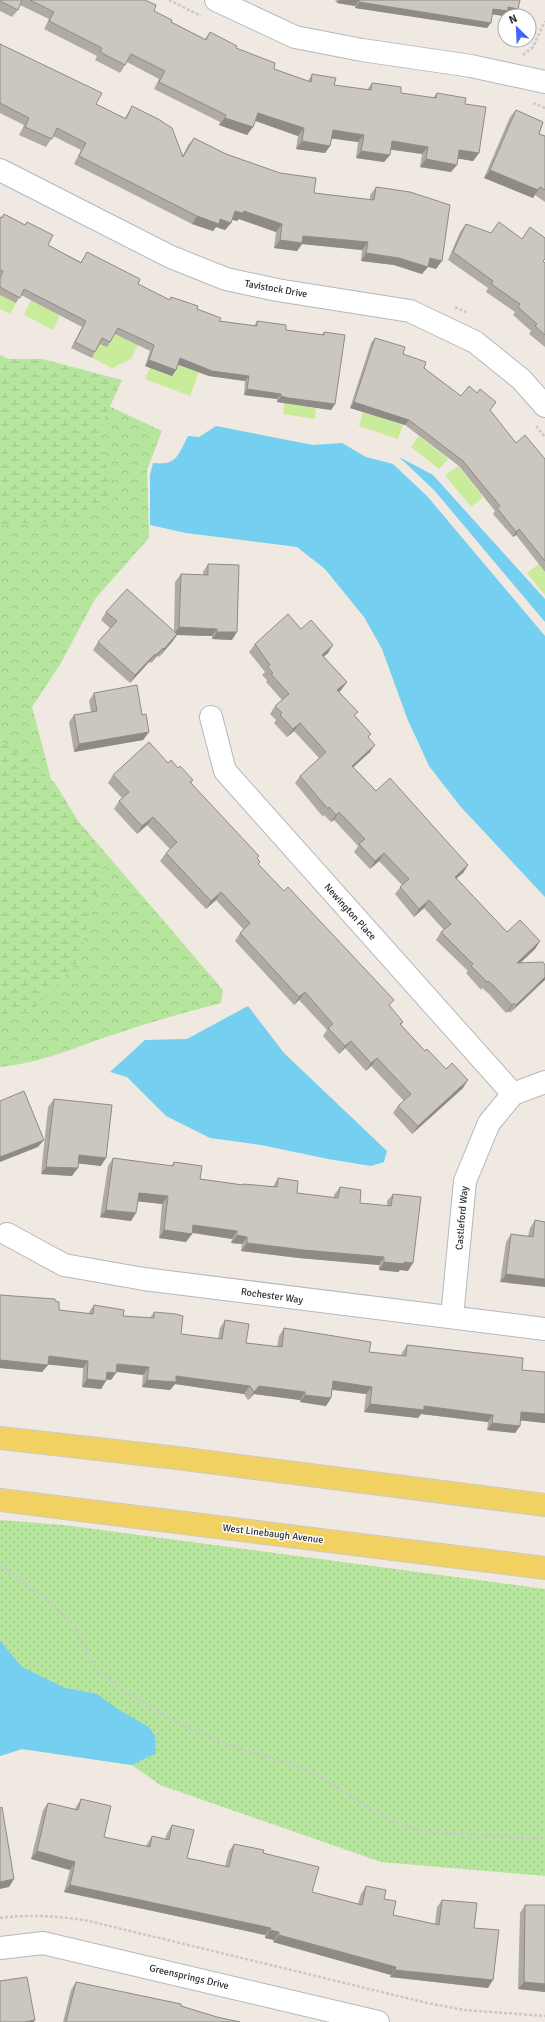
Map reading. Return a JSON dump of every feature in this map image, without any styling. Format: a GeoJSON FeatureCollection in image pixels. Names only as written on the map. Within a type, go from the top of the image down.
{"type":"FeatureCollection","features":[{"type":"Feature","properties":{"kind":"main road"},"geometry":{"type":"LineString","coordinates":[[0,1438],[169,1457],[545,1505]]}},
{"type":"Feature","properties":{"kind":"main road","name":"West Linebaugh Avenue"},"geometry":{"type":"LineString","coordinates":[[0,1500],[545,1568]]}},
{"type":"Feature","properties":{"kind":"street"},"geometry":{"type":"LineString","coordinates":[[216,0],[294,37],[362,50],[544,78]]}},
{"type":"Feature","properties":{"kind":"street","name":"Tavistock Drive"},"geometry":{"type":"LineString","coordinates":[[0,170],[171,257],[226,279],[277,290],[410,311],[475,342],[521,379],[545,406]]}},
{"type":"Feature","properties":{"kind":"street","name":"Newington Place"},"geometry":{"type":"LineString","coordinates":[[211,717],[225,771],[513,1094]]}},
{"type":"Feature","properties":{"kind":"street","name":"Castleford Way"},"geometry":{"type":"LineString","coordinates":[[452,1317],[465,1181],[489,1123],[513,1094],[545,1082]]}},
{"type":"Feature","properties":{"kind":"street","name":"Rochester Way"},"geometry":{"type":"LineString","coordinates":[[7,1234],[64,1265],[190,1285],[545,1329]]}},
{"type":"Feature","properties":{"kind":"street","name":"Greensprings Drive"},"geometry":{"type":"LineString","coordinates":[[0,1948],[43,1943],[378,2022]]}},
{"type":"Feature","properties":{"kind":"path"},"geometry":{"type":"LineString","coordinates":[[518,54],[524,55],[529,52],[545,22]]}},
{"type":"Feature","properties":{"kind":"path"},"geometry":{"type":"LineString","coordinates":[[453,306],[471,315]]}},
{"type":"Feature","properties":{"kind":"path"},"geometry":{"type":"LineString","coordinates":[[0,1565],[38,1593],[73,1624],[96,1670],[121,1689],[181,1725],[232,1746],[307,1769],[388,1819],[411,1828],[431,1832],[545,1839]]}},
{"type":"Feature","properties":{"kind":"path"},"geometry":{"type":"LineString","coordinates":[[0,1918],[32,1915],[56,1916],[83,1920],[427,2003],[464,2010],[545,2016]]}},
{"type":"Feature","properties":{"kind":"green space"},"geometry":{"type":"Polygon","coordinates":[[[0,295],[16,303],[10,314],[0,309],[0,295]]]}},
{"type":"Feature","properties":{"kind":"green space"},"geometry":{"type":"Polygon","coordinates":[[[31,300],[60,315],[53,330],[24,315],[31,300]]]}},
{"type":"Feature","properties":{"kind":"green space"},"geometry":{"type":"Polygon","coordinates":[[[114,333],[138,345],[131,359],[112,368],[92,358],[99,344],[114,333]]]}},
{"type":"Feature","properties":{"kind":"green space"},"geometry":{"type":"Polygon","coordinates":[[[0,355],[162,431],[147,470],[149,538],[95,599],[61,663],[32,707],[55,794],[223,990],[221,1003],[177,1015],[27,1063],[0,1067],[0,355]]]}},
{"type":"Feature","properties":{"kind":"green space"},"geometry":{"type":"Polygon","coordinates":[[[0,359],[42,359],[122,380],[99,431],[113,499],[76,522],[23,523],[0,526],[0,359]]]}},
{"type":"Feature","properties":{"kind":"green space"},"geometry":{"type":"Polygon","coordinates":[[[176,364],[199,372],[190,396],[145,379],[150,368],[176,364]]]}},
{"type":"Feature","properties":{"kind":"green space"},"geometry":{"type":"Polygon","coordinates":[[[284,403],[316,407],[315,419],[283,414],[284,403]]]}},
{"type":"Feature","properties":{"kind":"green space"},"geometry":{"type":"Polygon","coordinates":[[[363,412],[403,425],[398,439],[359,426],[363,412]]]}},
{"type":"Feature","properties":{"kind":"green space"},"geometry":{"type":"Polygon","coordinates":[[[419,436],[448,459],[439,469],[411,447],[419,436]]]}},
{"type":"Feature","properties":{"kind":"green space"},"geometry":{"type":"Polygon","coordinates":[[[458,466],[483,497],[471,507],[445,475],[458,466]]]}},
{"type":"Feature","properties":{"kind":"green space"},"geometry":{"type":"Polygon","coordinates":[[[539,564],[545,572],[545,595],[527,573],[539,564]]]}},
{"type":"Feature","properties":{"kind":"green space"},"geometry":{"type":"Polygon","coordinates":[[[0,740],[55,783],[104,864],[78,962],[31,1012],[0,1018],[0,740]]]}},
{"type":"Feature","properties":{"kind":"green space"},"geometry":{"type":"Polygon","coordinates":[[[0,1520],[64,1525],[545,1589],[545,1876],[381,1862],[160,1785],[132,1765],[22,1749],[0,1756],[0,1520]]]}},
{"type":"Feature","properties":{"kind":"water"},"geometry":{"type":"Polygon","coordinates":[[[216,426],[313,445],[342,443],[366,457],[393,464],[427,496],[545,636],[545,897],[460,806],[429,766],[407,718],[382,649],[364,617],[325,569],[297,547],[186,533],[150,525],[150,475],[153,463],[167,463],[172,461],[179,454],[188,436],[199,437],[216,426]]]}},
{"type":"Feature","properties":{"kind":"water"},"geometry":{"type":"Polygon","coordinates":[[[399,457],[433,475],[545,599],[545,622],[434,490],[399,457]]]}},
{"type":"Feature","properties":{"kind":"water"},"geometry":{"type":"Polygon","coordinates":[[[248,1006],[284,1053],[387,1151],[384,1162],[371,1166],[261,1145],[210,1138],[166,1116],[127,1077],[110,1072],[145,1040],[187,1039],[248,1006]]]}},
{"type":"Feature","properties":{"kind":"water"},"geometry":{"type":"Polygon","coordinates":[[[0,1641],[22,1667],[65,1688],[97,1694],[116,1708],[149,1727],[155,1736],[156,1753],[132,1765],[22,1749],[0,1756],[0,1641]]]}},
{"type":"Feature","properties":{"kind":"building"},"geometry":{"type":"Polygon","coordinates":[[[0,0],[22,0],[18,10],[0,0]]]}},
{"type":"Feature","properties":{"kind":"building"},"geometry":{"type":"Polygon","coordinates":[[[30,0],[145,0],[156,5],[154,11],[172,20],[171,22],[206,40],[210,32],[237,46],[236,48],[275,63],[274,69],[311,82],[312,74],[336,78],[334,85],[371,90],[372,83],[401,87],[401,93],[436,98],[437,93],[466,98],[465,104],[486,107],[479,153],[459,150],[457,165],[426,159],[428,147],[392,141],[390,155],[361,151],[364,135],[333,130],[330,146],[302,141],[304,128],[258,113],[253,127],[225,118],[226,115],[159,82],[165,71],[131,54],[125,65],[100,52],[102,48],[49,21],[54,12],[30,0]]]}},
{"type":"Feature","properties":{"kind":"building"},"geometry":{"type":"Polygon","coordinates":[[[359,0],[520,0],[518,8],[508,7],[493,9],[491,23],[359,2],[359,0]]]}},
{"type":"Feature","properties":{"kind":"building"},"geometry":{"type":"Polygon","coordinates":[[[0,44],[102,93],[96,104],[126,119],[132,106],[158,119],[172,128],[183,157],[194,138],[226,154],[280,173],[316,178],[314,193],[374,200],[376,187],[410,192],[450,205],[442,261],[430,258],[428,267],[399,258],[366,253],[368,242],[303,236],[302,243],[280,240],[282,224],[244,211],[242,213],[235,211],[231,223],[220,219],[219,224],[197,216],[79,156],[86,143],[57,128],[52,139],[25,127],[29,118],[0,103],[0,44]]]}},
{"type":"Feature","properties":{"kind":"building"},"geometry":{"type":"Polygon","coordinates":[[[516,110],[543,122],[539,134],[545,136],[545,190],[540,187],[538,190],[490,170],[516,110]]]}},
{"type":"Feature","properties":{"kind":"building"},"geometry":{"type":"Polygon","coordinates":[[[4,214],[25,225],[27,222],[53,235],[48,245],[81,263],[87,252],[140,279],[138,284],[170,300],[171,297],[198,306],[197,309],[221,318],[219,321],[257,326],[257,321],[286,325],[286,330],[324,335],[324,332],[345,335],[335,404],[288,398],[281,396],[281,394],[247,389],[249,376],[212,371],[180,358],[176,370],[149,360],[154,345],[118,328],[110,342],[102,338],[95,352],[75,342],[86,321],[24,289],[20,298],[0,287],[0,278],[3,271],[0,270],[0,217],[2,218],[4,214]]]}},
{"type":"Feature","properties":{"kind":"building"},"geometry":{"type":"Polygon","coordinates":[[[499,222],[522,239],[530,227],[545,238],[545,259],[543,261],[545,263],[545,335],[535,326],[537,324],[518,307],[520,304],[491,284],[493,281],[453,252],[466,224],[491,233],[499,222]]]}},
{"type":"Feature","properties":{"kind":"building"},"geometry":{"type":"Polygon","coordinates":[[[375,338],[405,347],[403,354],[426,362],[424,368],[461,396],[469,386],[477,393],[480,389],[496,402],[490,410],[516,443],[525,435],[545,459],[545,561],[519,529],[516,532],[497,508],[500,506],[463,461],[409,420],[354,402],[375,338]]]}},
{"type":"Feature","properties":{"kind":"building"},"geometry":{"type":"Polygon","coordinates":[[[208,564],[239,565],[237,632],[217,632],[217,629],[179,627],[181,574],[208,575],[208,564]]]}},
{"type":"Feature","properties":{"kind":"building"},"geometry":{"type":"Polygon","coordinates":[[[127,589],[177,634],[164,649],[163,648],[156,655],[155,654],[135,675],[98,642],[117,621],[106,612],[127,589]]]}},
{"type":"Feature","properties":{"kind":"building"},"geometry":{"type":"Polygon","coordinates":[[[288,614],[301,629],[311,620],[333,645],[322,655],[347,682],[337,690],[358,712],[354,715],[371,734],[368,737],[375,745],[352,766],[376,791],[390,778],[468,865],[455,877],[507,932],[520,920],[540,941],[517,963],[543,962],[545,965],[545,977],[516,1005],[514,1003],[512,1005],[494,986],[488,981],[487,982],[471,966],[473,964],[441,932],[451,924],[429,900],[419,909],[400,887],[409,879],[384,853],[375,861],[359,844],[365,839],[339,812],[336,815],[329,807],[328,809],[300,776],[326,752],[300,723],[293,729],[280,715],[282,713],[275,706],[289,694],[271,674],[273,673],[268,667],[270,665],[255,644],[288,614]]]}},
{"type":"Feature","properties":{"kind":"building"},"geometry":{"type":"Polygon","coordinates":[[[137,685],[142,715],[146,714],[149,732],[79,744],[74,715],[97,711],[94,693],[137,685]]]}},
{"type":"Feature","properties":{"kind":"building"},"geometry":{"type":"Polygon","coordinates":[[[149,742],[168,763],[171,760],[178,768],[180,766],[193,780],[190,782],[259,856],[257,858],[260,862],[258,864],[284,891],[288,887],[394,1000],[389,1005],[403,1022],[400,1024],[425,1051],[427,1049],[446,1069],[452,1063],[468,1080],[418,1126],[398,1106],[411,1094],[377,1058],[371,1063],[351,1041],[345,1046],[328,1028],[333,1024],[305,992],[299,997],[240,933],[250,923],[221,892],[211,901],[166,853],[177,842],[153,817],[142,826],[119,801],[129,792],[113,775],[149,742]]]}},
{"type":"Feature","properties":{"kind":"building"},"geometry":{"type":"Polygon","coordinates":[[[24,1091],[44,1140],[0,1157],[0,1101],[24,1091]]]}},
{"type":"Feature","properties":{"kind":"building"},"geometry":{"type":"Polygon","coordinates":[[[54,1099],[112,1105],[106,1158],[79,1155],[78,1168],[46,1167],[54,1099]]]}},
{"type":"Feature","properties":{"kind":"building"},"geometry":{"type":"Polygon","coordinates":[[[113,1158],[173,1166],[174,1162],[202,1166],[200,1179],[243,1185],[277,1187],[278,1178],[298,1181],[297,1193],[338,1198],[340,1187],[361,1190],[360,1203],[391,1206],[393,1194],[421,1197],[413,1263],[404,1262],[404,1264],[384,1262],[384,1257],[247,1243],[247,1237],[237,1235],[237,1231],[193,1225],[192,1234],[164,1230],[168,1196],[139,1193],[136,1213],[106,1210],[113,1158]]]}},
{"type":"Feature","properties":{"kind":"building"},"geometry":{"type":"Polygon","coordinates":[[[535,1220],[545,1222],[545,1279],[506,1274],[511,1234],[533,1237],[535,1220]]]}},
{"type":"Feature","properties":{"kind":"building"},"geometry":{"type":"Polygon","coordinates":[[[0,1295],[55,1299],[55,1301],[59,1302],[59,1310],[93,1314],[94,1305],[124,1310],[123,1316],[154,1318],[154,1312],[176,1314],[183,1316],[181,1334],[222,1339],[225,1320],[249,1324],[246,1343],[282,1347],[284,1328],[371,1342],[369,1352],[406,1356],[407,1345],[523,1358],[522,1370],[545,1372],[545,1414],[521,1412],[520,1426],[492,1423],[493,1415],[424,1406],[424,1410],[370,1404],[372,1387],[333,1381],[331,1398],[305,1395],[305,1392],[259,1386],[254,1392],[250,1386],[176,1376],[176,1382],[147,1380],[149,1367],[117,1364],[116,1373],[107,1372],[106,1381],[87,1379],[88,1361],[49,1356],[48,1365],[0,1360],[0,1295]]]}},
{"type":"Feature","properties":{"kind":"building"},"geometry":{"type":"Polygon","coordinates":[[[81,1799],[111,1806],[104,1837],[150,1847],[152,1836],[169,1840],[172,1825],[194,1830],[187,1858],[229,1867],[234,1844],[264,1850],[263,1853],[319,1867],[312,1892],[362,1905],[366,1886],[386,1890],[384,1899],[396,1901],[393,1915],[439,1925],[442,1900],[477,1903],[474,1928],[499,1930],[493,1980],[395,1970],[396,1967],[279,1935],[279,1932],[270,1930],[271,1928],[70,1885],[75,1862],[37,1851],[48,1803],[78,1810],[81,1799]]]}},
{"type":"Feature","properties":{"kind":"building"},"geometry":{"type":"Polygon","coordinates":[[[2,1807],[14,1879],[0,1882],[0,1808],[2,1807]]]}},
{"type":"Feature","properties":{"kind":"building"},"geometry":{"type":"Polygon","coordinates":[[[525,1905],[545,1905],[545,1984],[524,1982],[525,1905]]]}},
{"type":"Feature","properties":{"kind":"building"},"geometry":{"type":"Polygon","coordinates":[[[27,1977],[35,2020],[24,2022],[0,2022],[0,1981],[27,1977]]]}},
{"type":"Feature","properties":{"kind":"building"},"geometry":{"type":"Polygon","coordinates":[[[76,1982],[181,2004],[181,2006],[217,2017],[240,2022],[66,2022],[76,1982]]]}}]}
